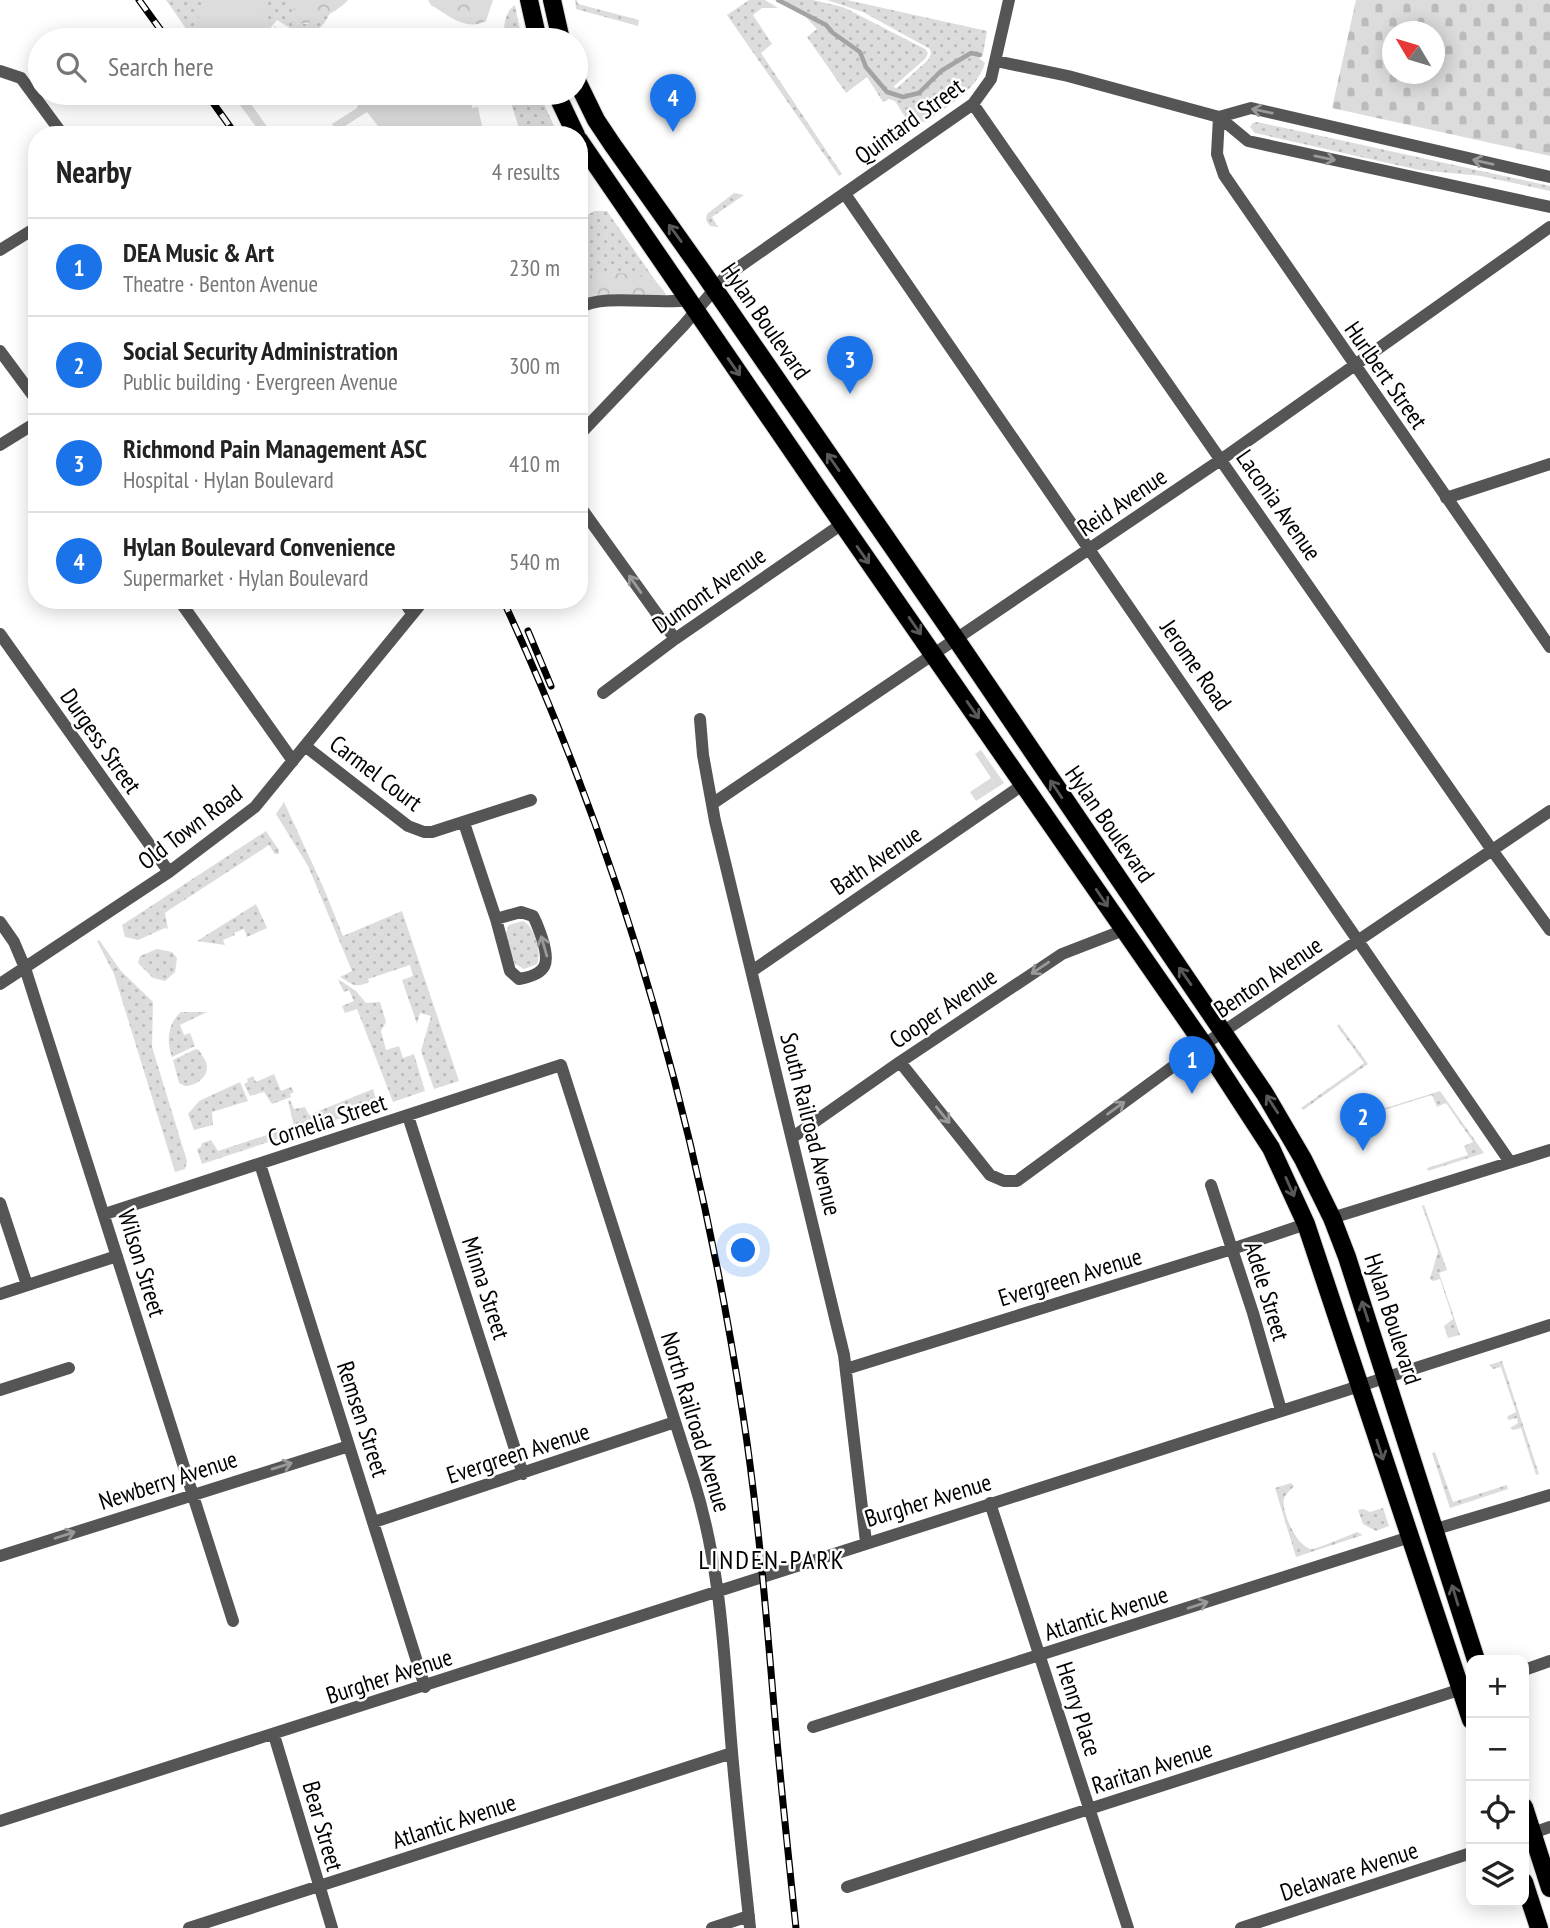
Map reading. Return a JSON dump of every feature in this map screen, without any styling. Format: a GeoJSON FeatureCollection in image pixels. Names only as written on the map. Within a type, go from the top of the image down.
{"type":"FeatureCollection","features":[{"type":"Feature","properties":{"kind":"main road"},"geometry":{"type":"LineString","coordinates":[[529,0],[535,28]]}},
{"type":"Feature","properties":{"kind":"main road"},"geometry":{"type":"LineString","coordinates":[[552,0],[558,28]]}},
{"type":"Feature","properties":{"kind":"main road","name":"Hylan Boulevard"},"geometry":{"type":"LineString","coordinates":[[588,102],[604,133],[956,639],[1279,1115],[1332,1218],[1347,1257],[1474,1655]]}},
{"type":"Feature","properties":{"kind":"main road"},"geometry":{"type":"LineString","coordinates":[[562,105],[572,126]]}},
{"type":"Feature","properties":{"kind":"main road","name":"Hylan Boulevard"},"geometry":{"type":"LineString","coordinates":[[588,153],[1204,1045],[1271,1148],[1306,1224],[1410,1537],[1466,1687]]}},
{"type":"Feature","properties":{"kind":"main road"},"geometry":{"type":"LineString","coordinates":[[1529,1836],[1550,1888]]}},
{"type":"Feature","properties":{"kind":"main road"},"geometry":{"type":"LineString","coordinates":[[1529,1897],[1539,1928]]}},
{"type":"Feature","properties":{"kind":"street","name":"Quintard Street"},"geometry":{"type":"LineString","coordinates":[[714,289],[726,276],[973,104],[988,84],[1010,0]]}},
{"type":"Feature","properties":{"kind":"street"},"geometry":{"type":"LineString","coordinates":[[996,61],[1068,76],[1219,117],[1248,141],[1550,207]]}},
{"type":"Feature","properties":{"kind":"street"},"geometry":{"type":"LineString","coordinates":[[0,71],[21,78],[28,88]]}},
{"type":"Feature","properties":{"kind":"street","name":"Laconia Avenue"},"geometry":{"type":"LineString","coordinates":[[973,104],[1550,930]]}},
{"type":"Feature","properties":{"kind":"street"},"geometry":{"type":"LineString","coordinates":[[41,105],[56,126]]}},
{"type":"Feature","properties":{"kind":"street"},"geometry":{"type":"LineString","coordinates":[[1219,117],[1251,108],[1550,177]]}},
{"type":"Feature","properties":{"kind":"street","name":"Hurlbert Street"},"geometry":{"type":"LineString","coordinates":[[1219,117],[1217,155],[1224,175],[1354,367],[1547,639]]}},
{"type":"Feature","properties":{"kind":"street","name":"Jerome Road"},"geometry":{"type":"LineString","coordinates":[[845,194],[1510,1163]]}},
{"type":"Feature","properties":{"kind":"street","name":"Reid Avenue"},"geometry":{"type":"LineString","coordinates":[[712,804],[1222,459],[1550,227]]}},
{"type":"Feature","properties":{"kind":"street"},"geometry":{"type":"LineString","coordinates":[[0,250],[28,233]]}},
{"type":"Feature","properties":{"kind":"street"},"geometry":{"type":"LineString","coordinates":[[588,425],[692,305],[714,289]]}},
{"type":"Feature","properties":{"kind":"street"},"geometry":{"type":"LineString","coordinates":[[588,304],[597,301],[692,305]]}},
{"type":"Feature","properties":{"kind":"street"},"geometry":{"type":"LineString","coordinates":[[0,351],[28,389]]}},
{"type":"Feature","properties":{"kind":"street"},"geometry":{"type":"LineString","coordinates":[[0,445],[28,428]]}},
{"type":"Feature","properties":{"kind":"street"},"geometry":{"type":"LineString","coordinates":[[1446,498],[1550,464]]}},
{"type":"Feature","properties":{"kind":"street"},"geometry":{"type":"LineString","coordinates":[[588,518],[675,639]]}},
{"type":"Feature","properties":{"kind":"street","name":"Dumont Avenue"},"geometry":{"type":"LineString","coordinates":[[603,692],[842,524]]}},
{"type":"Feature","properties":{"kind":"street"},"geometry":{"type":"LineString","coordinates":[[185,609],[293,761]]}},
{"type":"Feature","properties":{"kind":"street"},"geometry":{"type":"LineString","coordinates":[[409,609],[412,613]]}},
{"type":"Feature","properties":{"kind":"street","name":"Old Town Road"},"geometry":{"type":"LineString","coordinates":[[0,984],[169,872],[255,807],[416,609]]}},
{"type":"Feature","properties":{"kind":"street","name":"Durgess Street"},"geometry":{"type":"LineString","coordinates":[[0,634],[169,872]]}},
{"type":"Feature","properties":{"kind":"street","name":"South Railroad Avenue"},"geometry":{"type":"LineString","coordinates":[[700,719],[712,804],[846,1368],[866,1542]]}},
{"type":"Feature","properties":{"kind":"street","name":"Carmel Court"},"geometry":{"type":"LineString","coordinates":[[305,746],[408,827],[424,832],[464,823],[531,800]]}},
{"type":"Feature","properties":{"kind":"street","name":"Bath Avenue"},"geometry":{"type":"LineString","coordinates":[[752,971],[1024,784]]}},
{"type":"Feature","properties":{"kind":"street","name":"Benton Avenue"},"geometry":{"type":"LineString","coordinates":[[900,1062],[990,1175],[1004,1181],[1017,1181],[1204,1045],[1550,811]]}},
{"type":"Feature","properties":{"kind":"street"},"geometry":{"type":"LineString","coordinates":[[464,823],[512,975],[519,979],[540,973],[547,958],[533,916],[522,912],[496,919]]}},
{"type":"Feature","properties":{"kind":"street","name":"Wilson Street"},"geometry":{"type":"LineString","coordinates":[[0,922],[14,942],[24,968],[105,1214],[233,1621]]}},
{"type":"Feature","properties":{"kind":"street","name":"Cooper Avenue"},"geometry":{"type":"LineString","coordinates":[[793,1138],[900,1062],[1062,954],[1124,930]]}},
{"type":"Feature","properties":{"kind":"street","name":"Cornelia Street"},"geometry":{"type":"LineString","coordinates":[[105,1214],[561,1065]]}},
{"type":"Feature","properties":{"kind":"street","name":"North Railroad Avenue"},"geometry":{"type":"LineString","coordinates":[[561,1065],[705,1519],[719,1590],[749,1922]]}},
{"type":"Feature","properties":{"kind":"street","name":"Minna Street"},"geometry":{"type":"LineString","coordinates":[[408,1116],[523,1474]]}},
{"type":"Feature","properties":{"kind":"street"},"geometry":{"type":"LineString","coordinates":[[1332,1218],[1550,1150]]}},
{"type":"Feature","properties":{"kind":"street","name":"Remsen Street"},"geometry":{"type":"LineString","coordinates":[[260,1164],[425,1686]]}},
{"type":"Feature","properties":{"kind":"street","name":"Adele Street"},"geometry":{"type":"LineString","coordinates":[[1211,1185],[1281,1410]]}},
{"type":"Feature","properties":{"kind":"street"},"geometry":{"type":"LineString","coordinates":[[0,1203],[27,1285]]}},
{"type":"Feature","properties":{"kind":"street","name":"Evergreen Avenue"},"geometry":{"type":"LineString","coordinates":[[846,1368],[1306,1224]]}},
{"type":"Feature","properties":{"kind":"street"},"geometry":{"type":"LineString","coordinates":[[0,1294],[117,1256]]}},
{"type":"Feature","properties":{"kind":"street","name":"Burgher Avenue"},"geometry":{"type":"LineString","coordinates":[[0,1821],[1550,1325]]}},
{"type":"Feature","properties":{"kind":"street"},"geometry":{"type":"LineString","coordinates":[[0,1390],[69,1368]]}},
{"type":"Feature","properties":{"kind":"street","name":"Evergreen Avenue"},"geometry":{"type":"LineString","coordinates":[[374,1522],[675,1422]]}},
{"type":"Feature","properties":{"kind":"street","name":"Newberry Avenue"},"geometry":{"type":"LineString","coordinates":[[0,1556],[349,1446]]}},
{"type":"Feature","properties":{"kind":"street"},"geometry":{"type":"LineString","coordinates":[[1436,1529],[1550,1495]]}},
{"type":"Feature","properties":{"kind":"street","name":"Henry Place"},"geometry":{"type":"LineString","coordinates":[[990,1503],[1128,1928]]}},
{"type":"Feature","properties":{"kind":"street","name":"Atlantic Avenue"},"geometry":{"type":"LineString","coordinates":[[813,1727],[1040,1657],[1410,1537]]}},
{"type":"Feature","properties":{"kind":"street"},"geometry":{"type":"LineString","coordinates":[[1529,1668],[1550,1661]]}},
{"type":"Feature","properties":{"kind":"street","name":"Raritan Avenue"},"geometry":{"type":"LineString","coordinates":[[847,1887],[1466,1687]]}},
{"type":"Feature","properties":{"kind":"street","name":"Bear Street"},"geometry":{"type":"LineString","coordinates":[[274,1735],[332,1928]]}},
{"type":"Feature","properties":{"kind":"street","name":"Atlantic Avenue"},"geometry":{"type":"LineString","coordinates":[[189,1928],[732,1753]]}},
{"type":"Feature","properties":{"kind":"street"},"geometry":{"type":"LineString","coordinates":[[1529,1834],[1550,1827]]}},
{"type":"Feature","properties":{"kind":"street","name":"Delaware Avenue"},"geometry":{"type":"LineString","coordinates":[[1241,1928],[1466,1855]]}},
{"type":"Feature","properties":{"kind":"street"},"geometry":{"type":"LineString","coordinates":[[712,1928],[749,1922]]}},
{"type":"Feature","properties":{"kind":"green space"},"geometry":{"type":"Polygon","coordinates":[[[166,0],[301,0],[293,3],[294,18],[298,24],[306,24],[330,13],[320,28],[290,28],[277,20],[270,28],[186,28],[166,0]]]}},
{"type":"Feature","properties":{"kind":"green space"},"geometry":{"type":"Polygon","coordinates":[[[207,0],[256,0],[264,10],[266,28],[197,28],[207,0]]]}},
{"type":"Feature","properties":{"kind":"green space"},"geometry":{"type":"Polygon","coordinates":[[[348,0],[325,16],[298,24],[294,18],[293,2],[348,0]]]}},
{"type":"Feature","properties":{"kind":"green space"},"geometry":{"type":"Polygon","coordinates":[[[428,0],[493,0],[486,21],[471,25],[451,17],[431,5],[428,0]]]}},
{"type":"Feature","properties":{"kind":"green space"},"geometry":{"type":"Polygon","coordinates":[[[575,0],[578,4],[639,20],[638,26],[576,9],[575,0]]]}},
{"type":"Feature","properties":{"kind":"green space"},"geometry":{"type":"Polygon","coordinates":[[[749,0],[765,0],[778,8],[762,8],[753,15],[772,44],[761,53],[842,174],[839,176],[727,15],[749,0]]]}},
{"type":"Feature","properties":{"kind":"green space"},"geometry":{"type":"Polygon","coordinates":[[[781,0],[813,0],[843,7],[925,49],[928,53],[925,59],[893,87],[897,88],[928,60],[930,49],[863,12],[827,0],[847,0],[987,31],[983,54],[979,58],[985,63],[975,82],[952,104],[925,122],[907,120],[895,101],[889,99],[883,102],[867,77],[846,93],[807,37],[817,29],[804,15],[780,3],[781,0]]]}},
{"type":"Feature","properties":{"kind":"green space"},"geometry":{"type":"Polygon","coordinates":[[[1356,0],[1550,0],[1550,156],[1332,108],[1356,0]]]}},
{"type":"Feature","properties":{"kind":"green space"},"geometry":{"type":"Polygon","coordinates":[[[515,5],[520,28],[504,28],[511,8],[515,5]]]}},
{"type":"Feature","properties":{"kind":"green space"},"geometry":{"type":"Polygon","coordinates":[[[240,105],[252,105],[267,126],[255,126],[240,105]]]}},
{"type":"Feature","properties":{"kind":"green space"},"geometry":{"type":"Polygon","coordinates":[[[358,105],[472,105],[472,108],[478,107],[482,126],[378,126],[367,112],[345,126],[332,124],[358,105]]]}},
{"type":"Feature","properties":{"kind":"green space"},"geometry":{"type":"Polygon","coordinates":[[[512,105],[544,105],[554,126],[518,126],[512,105]]]}},
{"type":"Feature","properties":{"kind":"green space"},"geometry":{"type":"Polygon","coordinates":[[[1257,122],[1550,186],[1550,191],[1481,176],[1419,170],[1255,133],[1250,127],[1257,122]]]}},
{"type":"Feature","properties":{"kind":"green space"},"geometry":{"type":"Polygon","coordinates":[[[734,193],[744,195],[712,217],[718,227],[710,226],[706,220],[707,214],[734,193]]]}},
{"type":"Feature","properties":{"kind":"green space"},"geometry":{"type":"Polygon","coordinates":[[[595,211],[607,211],[655,280],[606,273],[588,277],[588,214],[595,211]]]}},
{"type":"Feature","properties":{"kind":"green space"},"geometry":{"type":"Polygon","coordinates":[[[596,272],[632,274],[655,280],[666,294],[663,299],[588,303],[588,277],[596,272]]]}},
{"type":"Feature","properties":{"kind":"green space"},"geometry":{"type":"Polygon","coordinates":[[[981,750],[1004,783],[976,801],[970,792],[991,778],[975,754],[981,750]]]}},
{"type":"Feature","properties":{"kind":"green space"},"geometry":{"type":"Polygon","coordinates":[[[284,802],[343,936],[402,911],[459,1081],[434,1089],[421,1051],[431,1016],[420,1013],[417,1024],[402,980],[413,976],[410,965],[368,979],[369,982],[360,985],[354,985],[340,977],[352,971],[308,866],[276,814],[284,802]]]}},
{"type":"Feature","properties":{"kind":"green space"},"geometry":{"type":"Polygon","coordinates":[[[266,831],[279,854],[275,854],[269,845],[169,910],[165,913],[168,929],[138,940],[125,937],[122,925],[266,831]]]}},
{"type":"Feature","properties":{"kind":"green space"},"geometry":{"type":"Polygon","coordinates":[[[256,904],[267,928],[247,937],[244,929],[234,933],[235,935],[223,940],[225,945],[197,941],[256,904]]]}},
{"type":"Feature","properties":{"kind":"green space"},"geometry":{"type":"Polygon","coordinates":[[[523,921],[534,934],[539,953],[537,964],[524,969],[515,964],[505,935],[509,925],[523,921]]]}},
{"type":"Feature","properties":{"kind":"green space"},"geometry":{"type":"Polygon","coordinates":[[[99,940],[121,971],[153,1002],[152,1047],[187,1161],[185,1169],[175,1172],[114,974],[97,941],[99,940]]]}},
{"type":"Feature","properties":{"kind":"green space"},"geometry":{"type":"Polygon","coordinates":[[[157,949],[172,952],[177,958],[175,972],[165,981],[153,978],[138,963],[140,956],[157,949]]]}},
{"type":"Feature","properties":{"kind":"green space"},"geometry":{"type":"Polygon","coordinates":[[[338,979],[356,991],[366,1003],[380,1002],[386,1022],[381,1031],[386,1050],[399,1046],[403,1058],[414,1054],[425,1091],[393,1102],[357,1009],[345,1013],[342,1006],[354,1001],[349,990],[344,992],[338,979]]]}},
{"type":"Feature","properties":{"kind":"green space"},"geometry":{"type":"Polygon","coordinates":[[[181,1012],[207,1012],[180,1025],[184,1035],[190,1033],[195,1046],[172,1057],[169,1033],[173,1021],[181,1012]]]}},
{"type":"Feature","properties":{"kind":"green space"},"geometry":{"type":"Polygon","coordinates":[[[1339,1024],[1368,1064],[1303,1110],[1301,1108],[1364,1063],[1337,1026],[1339,1024]]]}},
{"type":"Feature","properties":{"kind":"green space"},"geometry":{"type":"Polygon","coordinates":[[[196,1049],[205,1061],[205,1075],[192,1085],[185,1086],[179,1083],[173,1060],[196,1049]]]}},
{"type":"Feature","properties":{"kind":"green space"},"geometry":{"type":"Polygon","coordinates":[[[274,1074],[281,1091],[291,1087],[294,1092],[290,1094],[291,1097],[272,1104],[264,1092],[250,1096],[244,1084],[248,1082],[247,1079],[253,1076],[256,1082],[274,1074]]]}},
{"type":"Feature","properties":{"kind":"green space"},"geometry":{"type":"Polygon","coordinates":[[[240,1082],[248,1101],[212,1112],[213,1125],[194,1130],[188,1114],[199,1101],[240,1082]]]}},
{"type":"Feature","properties":{"kind":"green space"},"geometry":{"type":"Polygon","coordinates":[[[373,1089],[378,1106],[202,1164],[197,1149],[202,1143],[211,1140],[218,1151],[294,1126],[288,1101],[290,1100],[294,1109],[305,1107],[309,1115],[373,1089]]]}},
{"type":"Feature","properties":{"kind":"green space"},"geometry":{"type":"Polygon","coordinates":[[[1440,1091],[1484,1153],[1428,1171],[1427,1168],[1468,1155],[1464,1146],[1473,1142],[1446,1103],[1437,1107],[1432,1095],[1384,1110],[1378,1115],[1376,1111],[1440,1091]]]}},
{"type":"Feature","properties":{"kind":"green space"},"geometry":{"type":"Polygon","coordinates":[[[1424,1205],[1447,1270],[1439,1273],[1460,1335],[1448,1338],[1444,1326],[1453,1319],[1440,1279],[1430,1279],[1438,1251],[1422,1206],[1424,1205]]]}},
{"type":"Feature","properties":{"kind":"green space"},"geometry":{"type":"Polygon","coordinates":[[[1502,1361],[1539,1474],[1536,1475],[1521,1428],[1510,1428],[1518,1423],[1517,1418],[1507,1418],[1516,1412],[1501,1367],[1493,1369],[1489,1365],[1502,1361]]]}},
{"type":"Feature","properties":{"kind":"green space"},"geometry":{"type":"Polygon","coordinates":[[[1435,1452],[1453,1502],[1507,1485],[1508,1489],[1450,1508],[1432,1453],[1435,1452]]]}},
{"type":"Feature","properties":{"kind":"green space"},"geometry":{"type":"Polygon","coordinates":[[[1291,1483],[1294,1486],[1284,1499],[1285,1512],[1291,1528],[1306,1547],[1314,1549],[1357,1532],[1363,1535],[1296,1557],[1275,1488],[1291,1483]]]}},
{"type":"Feature","properties":{"kind":"green space"},"geometry":{"type":"Polygon","coordinates":[[[1383,1508],[1389,1526],[1376,1531],[1363,1524],[1358,1510],[1370,1512],[1383,1508]]]}},
{"type":"Feature","properties":{"kind":"waterway"},"geometry":{"type":"LineString","coordinates":[[778,0],[826,25],[860,52],[866,67],[887,92],[903,97],[919,93],[941,71],[971,53],[980,55]]}},
{"type":"Feature","properties":{"kind":"railway"},"geometry":{"type":"LineString","coordinates":[[139,0],[159,28]]}},
{"type":"Feature","properties":{"kind":"railway"},"geometry":{"type":"LineString","coordinates":[[215,105],[230,126]]}},
{"type":"Feature","properties":{"kind":"railway"},"geometry":{"type":"LineString","coordinates":[[507,609],[585,797],[620,897],[652,999],[704,1205],[725,1310],[754,1493],[796,1928]]}},
{"type":"Feature","properties":{"kind":"railway"},"geometry":{"type":"LineString","coordinates":[[528,631],[551,686]]}},
{"type":"Feature","properties":{"kind":"place","name":"Hylan Boulevard Convenience"},"geometry":{"type":"Point","coordinates":[673,132]}},
{"type":"Feature","properties":{"kind":"place","name":"Richmond Pain Management ASC"},"geometry":{"type":"Point","coordinates":[850,394]}},
{"type":"Feature","properties":{"kind":"place","name":"DEA Music & Art"},"geometry":{"type":"Point","coordinates":[1192,1094]}},
{"type":"Feature","properties":{"kind":"place","name":"Social Security Administration"},"geometry":{"type":"Point","coordinates":[1363,1151]}},
{"type":"Feature","properties":{"kind":"district","name":"LINDEN-PARK"},"geometry":{"type":"Point","coordinates":[772,1559]}}]}
